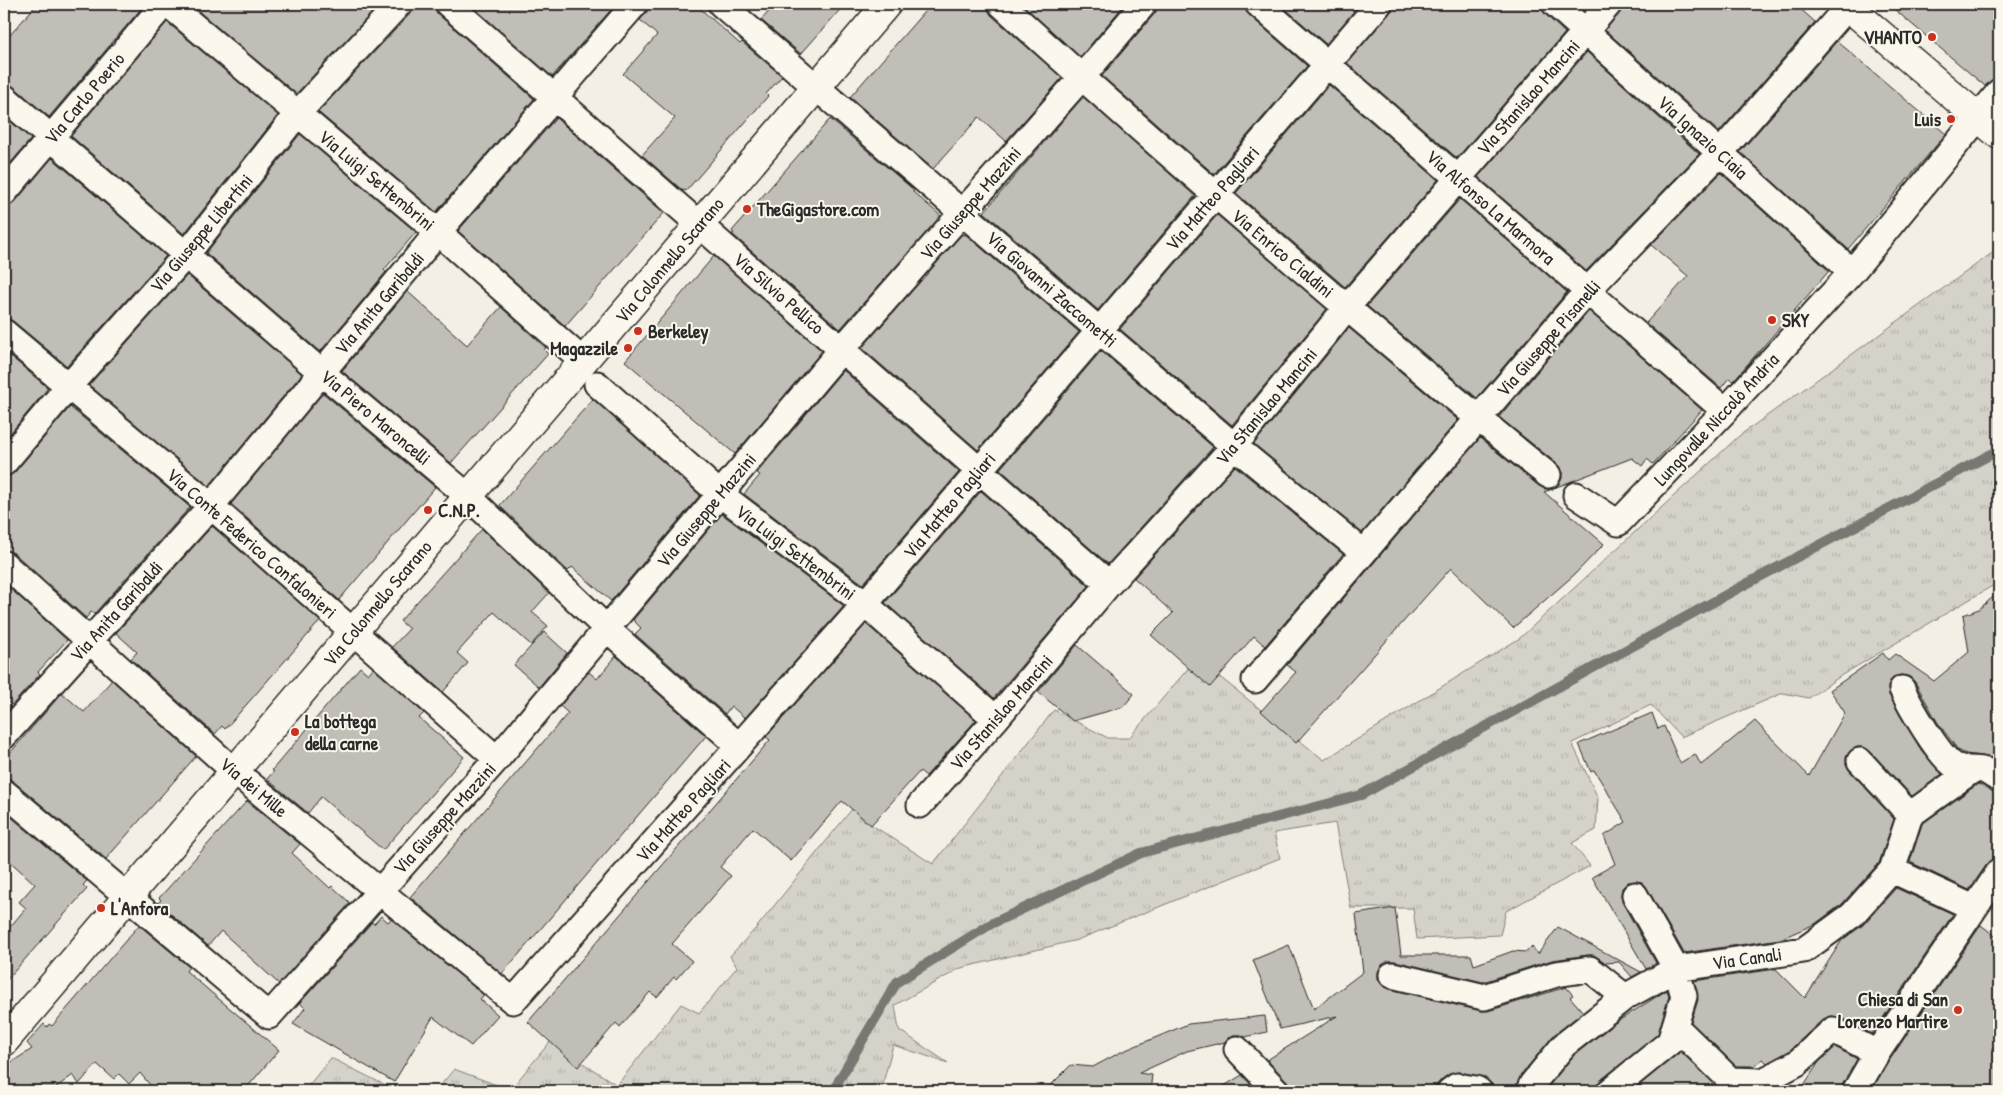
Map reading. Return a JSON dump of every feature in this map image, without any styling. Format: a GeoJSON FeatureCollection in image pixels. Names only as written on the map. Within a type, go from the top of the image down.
{"type":"FeatureCollection","features":[{"type":"Feature","properties":{"kind":"main road","name":"Via Colonnello Scarano"},"geometry":{"type":"LineString","coordinates":[[4,1042],[887,4]]}},
{"type":"Feature","properties":{"kind":"main road"},"geometry":{"type":"LineString","coordinates":[[1848,5],[1999,135]]}},
{"type":"Feature","properties":{"kind":"street","name":"Via Luigi Settembrini"},"geometry":{"type":"LineString","coordinates":[[166,4],[438,232],[583,361]]}},
{"type":"Feature","properties":{"kind":"street","name":"Via Carlo Poerio"},"geometry":{"type":"LineString","coordinates":[[4,193],[50,137],[166,4]]}},
{"type":"Feature","properties":{"kind":"street","name":"Via Giuseppe Libertini"},"geometry":{"type":"LineString","coordinates":[[4,464],[68,386],[186,255],[298,113],[399,4]]}},
{"type":"Feature","properties":{"kind":"street","name":"Via Silvio Pellico"},"geometry":{"type":"LineString","coordinates":[[448,4],[1109,584]]}},
{"type":"Feature","properties":{"kind":"street","name":"Via Anita Garibaldi"},"geometry":{"type":"LineString","coordinates":[[4,736],[211,506],[438,232],[635,4]]}},
{"type":"Feature","properties":{"kind":"street","name":"Via Giovanni Zaccometti"},"geometry":{"type":"LineString","coordinates":[[721,4],[1234,446],[1363,552]]}},
{"type":"Feature","properties":{"kind":"street","name":"Via Enrico Cialdini"},"geometry":{"type":"LineString","coordinates":[[1001,4],[1081,78],[1214,194],[1478,419],[1548,475]]}},
{"type":"Feature","properties":{"kind":"street","name":"Via Giuseppe Mazzini"},"geometry":{"type":"LineString","coordinates":[[128,896],[269,1016],[497,759],[842,349],[1144,4]]}},
{"type":"Feature","properties":{"kind":"street","name":"Via Alfonso La Marmora"},"geometry":{"type":"LineString","coordinates":[[1258,4],[1725,411]]}},
{"type":"Feature","properties":{"kind":"street","name":"Via Matteo Pagliari"},"geometry":{"type":"LineString","coordinates":[[513,1001],[865,604],[1214,194],[1379,4]]}},
{"type":"Feature","properties":{"kind":"street","name":"Via Ignazio Ciaia"},"geometry":{"type":"LineString","coordinates":[[1555,4],[1852,272]]}},
{"type":"Feature","properties":{"kind":"street","name":"Via Stanislao Mancini"},"geometry":{"type":"LineString","coordinates":[[920,805],[996,719],[1109,584],[1234,446],[1347,307],[1609,4]]}},
{"type":"Feature","properties":{"kind":"street","name":"Via Giuseppe Pisanelli"},"geometry":{"type":"LineString","coordinates":[[1255,680],[1587,290],[1720,152],[1848,5]]}},
{"type":"Feature","properties":{"kind":"street","name":"Lungovalle Niccolò Andria"},"geometry":{"type":"LineString","coordinates":[[1576,495],[1618,523],[1725,411],[1852,272],[1999,92]]}},
{"type":"Feature","properties":{"kind":"street","name":"Via Piero Maroncelli"},"geometry":{"type":"LineString","coordinates":[[4,97],[321,372],[468,496],[606,628],[739,746]]}},
{"type":"Feature","properties":{"kind":"street","name":"Via Conte Federico Confalonieri"},"geometry":{"type":"LineString","coordinates":[[4,332],[211,506],[497,759]]}},
{"type":"Feature","properties":{"kind":"street","name":"Via Luigi Settembrini"},"geometry":{"type":"LineString","coordinates":[[596,384],[720,494],[865,604],[996,719]]}},
{"type":"Feature","properties":{"kind":"street","name":"Via dei Mille"},"geometry":{"type":"LineString","coordinates":[[4,564],[234,771],[513,1001]]}},
{"type":"Feature","properties":{"kind":"street"},"geometry":{"type":"LineString","coordinates":[[1902,689],[1908,702],[1943,756],[1954,765],[1971,771],[1986,771],[1999,780]]}},
{"type":"Feature","properties":{"kind":"street"},"geometry":{"type":"LineString","coordinates":[[1860,761],[1910,815]]}},
{"type":"Feature","properties":{"kind":"street"},"geometry":{"type":"LineString","coordinates":[[1971,771],[1910,815],[1892,870],[1986,904]]}},
{"type":"Feature","properties":{"kind":"street"},"geometry":{"type":"LineString","coordinates":[[4,792],[128,896]]}},
{"type":"Feature","properties":{"kind":"street","name":"Via Canali"},"geometry":{"type":"LineString","coordinates":[[1529,1091],[1532,1084],[1564,1045],[1625,997],[1676,969],[1804,950],[1852,915],[1892,870]]}},
{"type":"Feature","properties":{"kind":"street"},"geometry":{"type":"LineString","coordinates":[[1860,1088],[1877,1053],[1986,904],[1999,872]]}},
{"type":"Feature","properties":{"kind":"street"},"geometry":{"type":"LineString","coordinates":[[1610,1091],[1670,1042],[1684,996],[1676,969],[1635,895]]}},
{"type":"Feature","properties":{"kind":"street"},"geometry":{"type":"LineString","coordinates":[[1392,974],[1484,997],[1556,974],[1590,969],[1625,997]]}},
{"type":"Feature","properties":{"kind":"street"},"geometry":{"type":"LineString","coordinates":[[1676,1027],[1730,1080],[1763,1081],[1797,1063],[1832,1030],[1877,1053]]}},
{"type":"Feature","properties":{"kind":"street"},"geometry":{"type":"LineString","coordinates":[[1237,1049],[1277,1091]]}},
{"type":"Feature","properties":{"kind":"street"},"geometry":{"type":"LineString","coordinates":[[1450,1091],[1457,1086],[1479,1091]]}},
{"type":"Feature","properties":{"kind":"green space"},"geometry":{"type":"Polygon","coordinates":[[[1999,248],[1999,582],[1842,675],[1809,698],[1783,693],[1681,737],[1651,705],[1572,743],[1598,798],[1596,830],[1572,843],[1590,866],[1506,911],[1500,935],[1417,939],[1413,908],[1351,908],[1335,823],[1274,833],[1280,858],[1077,940],[961,968],[895,1005],[899,1030],[948,1063],[893,1045],[881,1091],[436,1091],[454,1069],[510,1090],[550,1042],[617,1085],[681,1004],[699,1013],[737,967],[730,956],[757,927],[852,809],[867,822],[933,864],[1054,710],[1108,738],[1129,738],[1191,665],[1221,678],[1324,760],[1520,638],[1739,436],[1999,248]]]}},
{"type":"Feature","properties":{"kind":"green space"},"geometry":{"type":"Polygon","coordinates":[[[331,1058],[397,1091],[304,1091],[331,1058]]]}},
{"type":"Feature","properties":{"kind":"building"},"geometry":{"type":"Polygon","coordinates":[[[37,4],[145,4],[49,117],[13,86],[4,83],[4,42],[37,4]]]}},
{"type":"Feature","properties":{"kind":"building"},"geometry":{"type":"Polygon","coordinates":[[[190,4],[380,4],[296,94],[190,4]]]}},
{"type":"Feature","properties":{"kind":"building"},"geometry":{"type":"Polygon","coordinates":[[[413,4],[434,4],[439,15],[534,99],[436,212],[318,112],[410,14],[413,4]]]}},
{"type":"Feature","properties":{"kind":"building"},"geometry":{"type":"Polygon","coordinates":[[[470,4],[616,4],[552,77],[470,4]]]}},
{"type":"Feature","properties":{"kind":"building"},"geometry":{"type":"Polygon","coordinates":[[[649,4],[695,4],[740,44],[742,42],[782,76],[766,94],[768,96],[686,191],[683,191],[642,155],[675,118],[623,74],[657,35],[640,20],[646,13],[649,4]]]}},
{"type":"Feature","properties":{"kind":"building"},"geometry":{"type":"Polygon","coordinates":[[[776,4],[845,4],[801,54],[761,20],[776,4]]]}},
{"type":"Feature","properties":{"kind":"building"},"geometry":{"type":"Polygon","coordinates":[[[931,4],[987,4],[991,15],[1062,78],[1006,141],[979,117],[933,169],[850,97],[931,4]]]}},
{"type":"Feature","properties":{"kind":"building"},"geometry":{"type":"Polygon","coordinates":[[[1022,4],[1125,4],[1080,57],[1022,4]]]}},
{"type":"Feature","properties":{"kind":"building"},"geometry":{"type":"Polygon","coordinates":[[[1158,4],[1244,4],[1249,15],[1307,66],[1214,174],[1102,76],[1155,13],[1158,4]]]}},
{"type":"Feature","properties":{"kind":"building"},"geometry":{"type":"Polygon","coordinates":[[[1280,4],[1360,4],[1326,44],[1280,4]]]}},
{"type":"Feature","properties":{"kind":"building"},"geometry":{"type":"Polygon","coordinates":[[[1393,4],[1541,4],[1545,14],[1565,33],[1457,158],[1347,63],[1390,13],[1393,4]]]}},
{"type":"Feature","properties":{"kind":"building"},"geometry":{"type":"Polygon","coordinates":[[[1623,4],[1795,4],[1815,22],[1719,132],[1605,30],[1620,13],[1623,4]]]}},
{"type":"Feature","properties":{"kind":"building"},"geometry":{"type":"Polygon","coordinates":[[[1888,4],[1999,4],[1999,75],[1985,86],[1888,4]]]}},
{"type":"Feature","properties":{"kind":"building"},"geometry":{"type":"Polygon","coordinates":[[[167,22],[278,115],[184,234],[71,136],[167,22]]]}},
{"type":"Feature","properties":{"kind":"building"},"geometry":{"type":"Polygon","coordinates":[[[1837,41],[1946,134],[1848,249],[1740,152],[1837,41]]]}},
{"type":"Feature","properties":{"kind":"building"},"geometry":{"type":"Polygon","coordinates":[[[1587,52],[1699,154],[1586,271],[1478,177],[1587,52]]]}},
{"type":"Feature","properties":{"kind":"building"},"geometry":{"type":"Polygon","coordinates":[[[1329,85],[1438,180],[1345,287],[1236,193],[1329,85]]]}},
{"type":"Feature","properties":{"kind":"building"},"geometry":{"type":"Polygon","coordinates":[[[1083,97],[1195,196],[1098,310],[984,212],[1083,97]]]}},
{"type":"Feature","properties":{"kind":"building"},"geometry":{"type":"Polygon","coordinates":[[[4,116],[31,139],[4,171],[4,116]]]}},
{"type":"Feature","properties":{"kind":"building"},"geometry":{"type":"Polygon","coordinates":[[[556,118],[664,213],[565,326],[458,231],[556,118]]]}},
{"type":"Feature","properties":{"kind":"building"},"geometry":{"type":"Polygon","coordinates":[[[830,119],[914,190],[913,192],[941,216],[840,329],[732,234],[734,233],[732,231],[830,119]]]}},
{"type":"Feature","properties":{"kind":"building"},"geometry":{"type":"Polygon","coordinates":[[[300,134],[416,232],[384,270],[386,272],[320,352],[206,253],[300,134]]]}},
{"type":"Feature","properties":{"kind":"building"},"geometry":{"type":"Polygon","coordinates":[[[52,158],[166,256],[67,366],[13,321],[4,318],[4,207],[15,202],[52,158]]]}},
{"type":"Feature","properties":{"kind":"building"},"geometry":{"type":"Polygon","coordinates":[[[1721,173],[1829,271],[1733,381],[1729,378],[1721,388],[1646,323],[1688,276],[1651,245],[1721,173]]]}},
{"type":"Feature","properties":{"kind":"building"},"geometry":{"type":"Polygon","coordinates":[[[1460,199],[1567,292],[1477,398],[1367,306],[1460,199]]]}},
{"type":"Feature","properties":{"kind":"building"},"geometry":{"type":"Polygon","coordinates":[[[1217,215],[1327,309],[1232,425],[1120,329],[1217,215]]]}},
{"type":"Feature","properties":{"kind":"building"},"geometry":{"type":"Polygon","coordinates":[[[962,234],[964,236],[965,234],[1079,332],[978,450],[862,348],[962,234]]]}},
{"type":"Feature","properties":{"kind":"building"},"geometry":{"type":"Polygon","coordinates":[[[714,256],[822,351],[735,454],[625,361],[714,256]]]}},
{"type":"Feature","properties":{"kind":"building"},"geometry":{"type":"Polygon","coordinates":[[[187,275],[302,374],[209,486],[89,385],[187,275]]]}},
{"type":"Feature","properties":{"kind":"building"},"geometry":{"type":"Polygon","coordinates":[[[407,291],[467,345],[501,307],[546,348],[544,350],[548,354],[451,463],[342,371],[407,291]]]}},
{"type":"Feature","properties":{"kind":"building"},"geometry":{"type":"Polygon","coordinates":[[[1589,311],[1702,410],[1653,464],[1647,459],[1642,466],[1632,458],[1554,488],[1562,478],[1562,470],[1499,417],[1589,311]]]}},
{"type":"Feature","properties":{"kind":"building"},"geometry":{"type":"Polygon","coordinates":[[[1349,328],[1458,420],[1362,533],[1254,444],[1349,328]]]}},
{"type":"Feature","properties":{"kind":"building"},"geometry":{"type":"Polygon","coordinates":[[[4,351],[48,388],[4,441],[4,351]]]}},
{"type":"Feature","properties":{"kind":"building"},"geometry":{"type":"Polygon","coordinates":[[[1101,351],[1213,447],[1108,564],[1000,469],[1101,351]]]}},
{"type":"Feature","properties":{"kind":"building"},"geometry":{"type":"Polygon","coordinates":[[[843,370],[959,472],[863,584],[744,494],[760,475],[757,473],[843,370]]]}},
{"type":"Feature","properties":{"kind":"building"},"geometry":{"type":"Polygon","coordinates":[[[323,393],[435,487],[339,600],[231,504],[323,393]]]}},
{"type":"Feature","properties":{"kind":"building"},"geometry":{"type":"Polygon","coordinates":[[[593,399],[700,495],[611,601],[572,567],[568,571],[500,505],[593,399]]]}},
{"type":"Feature","properties":{"kind":"building"},"geometry":{"type":"Polygon","coordinates":[[[70,407],[190,507],[94,614],[91,612],[86,618],[14,553],[4,550],[4,477],[15,472],[70,407]]]}},
{"type":"Feature","properties":{"kind":"building"},"geometry":{"type":"Polygon","coordinates":[[[1480,438],[1539,486],[1545,489],[1553,489],[1544,492],[1604,544],[1574,575],[1513,628],[1451,568],[1296,743],[1261,711],[1296,672],[1287,665],[1480,438]]]}},
{"type":"Feature","properties":{"kind":"building"},"geometry":{"type":"Polygon","coordinates":[[[1235,466],[1343,554],[1265,646],[1254,636],[1210,687],[1151,635],[1173,613],[1134,578],[1235,466]]]}},
{"type":"Feature","properties":{"kind":"building"},"geometry":{"type":"Polygon","coordinates":[[[981,491],[1089,586],[994,698],[885,603],[981,491]]]}},
{"type":"Feature","properties":{"kind":"building"},"geometry":{"type":"Polygon","coordinates":[[[722,514],[844,606],[745,718],[731,706],[725,714],[635,634],[641,628],[633,620],[722,514]]]}},
{"type":"Feature","properties":{"kind":"building"},"geometry":{"type":"Polygon","coordinates":[[[212,526],[320,621],[225,729],[222,726],[215,734],[131,659],[137,652],[116,633],[212,526]]]}},
{"type":"Feature","properties":{"kind":"building"},"geometry":{"type":"Polygon","coordinates":[[[482,529],[549,593],[532,612],[548,626],[531,645],[494,612],[457,653],[468,663],[443,692],[392,647],[409,629],[400,621],[482,529]]]}},
{"type":"Feature","properties":{"kind":"building"},"geometry":{"type":"Polygon","coordinates":[[[4,583],[67,640],[12,705],[4,699],[4,583]]]}},
{"type":"Feature","properties":{"kind":"building"},"geometry":{"type":"Polygon","coordinates":[[[1999,592],[1999,762],[1989,757],[1966,754],[1958,750],[1938,723],[1915,682],[1910,677],[1903,675],[1895,676],[1890,681],[1889,695],[1921,750],[1942,774],[1912,796],[1870,751],[1864,747],[1857,747],[1850,751],[1846,757],[1846,764],[1849,770],[1894,819],[1879,863],[1842,904],[1815,924],[1780,939],[1684,953],[1647,888],[1642,882],[1628,882],[1622,888],[1622,902],[1656,963],[1646,969],[1592,877],[1615,864],[1604,836],[1626,822],[1594,770],[1591,772],[1579,744],[1652,713],[1658,729],[1664,726],[1680,763],[1695,754],[1701,765],[1755,721],[1809,776],[1845,713],[1830,690],[1883,653],[1888,660],[1895,654],[1934,681],[1969,652],[1963,615],[1979,609],[1999,592]]]}},
{"type":"Feature","properties":{"kind":"building"},"geometry":{"type":"Polygon","coordinates":[[[866,624],[976,720],[926,776],[920,771],[871,825],[842,801],[791,861],[753,828],[720,867],[731,876],[672,944],[692,961],[676,979],[674,977],[657,997],[650,992],[620,1027],[616,1023],[578,1067],[528,1022],[770,740],[766,737],[866,624]]]}},
{"type":"Feature","properties":{"kind":"building"},"geometry":{"type":"Polygon","coordinates":[[[544,632],[567,653],[539,687],[514,665],[544,632]]]}},
{"type":"Feature","properties":{"kind":"building"},"geometry":{"type":"Polygon","coordinates":[[[1077,645],[1134,694],[1123,707],[1073,721],[1038,692],[1077,645]]]}},
{"type":"Feature","properties":{"kind":"building"},"geometry":{"type":"Polygon","coordinates":[[[616,656],[706,736],[502,974],[410,897],[568,713],[560,706],[589,672],[597,679],[616,656]]]}},
{"type":"Feature","properties":{"kind":"building"},"geometry":{"type":"Polygon","coordinates":[[[360,667],[368,674],[373,668],[424,713],[419,718],[464,757],[383,850],[321,797],[308,813],[267,779],[274,771],[272,770],[360,667]]]}},
{"type":"Feature","properties":{"kind":"building"},"geometry":{"type":"Polygon","coordinates":[[[112,680],[196,756],[106,859],[13,781],[4,778],[4,760],[62,693],[84,712],[112,680]]]}},
{"type":"Feature","properties":{"kind":"building"},"geometry":{"type":"Polygon","coordinates":[[[1978,784],[1999,793],[1999,854],[1997,858],[1987,864],[1969,890],[1910,862],[1922,824],[1978,784]]]}},
{"type":"Feature","properties":{"kind":"building"},"geometry":{"type":"Polygon","coordinates":[[[247,801],[300,844],[292,853],[330,888],[332,886],[350,903],[279,984],[221,931],[208,946],[158,903],[161,900],[159,898],[247,801]]]}},
{"type":"Feature","properties":{"kind":"building"},"geometry":{"type":"Polygon","coordinates":[[[4,811],[87,881],[83,885],[87,889],[4,983],[4,934],[26,908],[19,902],[35,884],[4,856],[4,811]]]}},
{"type":"Feature","properties":{"kind":"building"},"geometry":{"type":"Polygon","coordinates":[[[1896,888],[1953,914],[1872,1034],[1840,1017],[1831,1016],[1823,1019],[1789,1051],[1767,1063],[1763,1059],[1754,1066],[1736,1066],[1691,1022],[1698,1000],[1694,981],[1776,969],[1805,998],[1842,940],[1863,925],[1896,888]]]}},
{"type":"Feature","properties":{"kind":"building"},"geometry":{"type":"Polygon","coordinates":[[[1395,908],[1401,955],[1471,955],[1474,965],[1513,951],[1526,952],[1532,947],[1538,954],[1558,927],[1641,972],[1632,977],[1619,962],[1606,963],[1594,955],[1588,955],[1552,960],[1483,982],[1395,961],[1387,961],[1378,972],[1378,979],[1382,985],[1389,989],[1481,1011],[1488,1011],[1566,987],[1573,995],[1570,997],[1583,1012],[1553,1036],[1521,1075],[1515,1091],[1493,1091],[1492,1084],[1484,1077],[1459,1072],[1449,1074],[1442,1079],[1437,1085],[1436,1091],[1291,1091],[1287,1081],[1267,1060],[1337,1016],[1280,1029],[1253,960],[1289,945],[1314,1009],[1363,972],[1356,914],[1395,908]]]}},
{"type":"Feature","properties":{"kind":"building"},"geometry":{"type":"Polygon","coordinates":[[[381,916],[388,922],[391,919],[484,995],[480,999],[498,1015],[471,1046],[433,1017],[394,1082],[293,1024],[305,1008],[300,1003],[372,922],[374,924],[381,916]]]}},
{"type":"Feature","properties":{"kind":"building"},"geometry":{"type":"Polygon","coordinates":[[[139,925],[189,967],[186,971],[279,1050],[244,1091],[155,1091],[140,1073],[129,1084],[119,1074],[114,1079],[97,1064],[79,1084],[73,1075],[51,1091],[13,1091],[4,1077],[4,1067],[32,1049],[27,1043],[44,1024],[47,1027],[49,1024],[52,1026],[139,925]]]}},
{"type":"Feature","properties":{"kind":"building","name":"Chiesa di San Lorenzo Martire"},"geometry":{"type":"Polygon","coordinates":[[[1981,925],[1999,939],[1999,1091],[1871,1091],[1889,1061],[1981,925]]]}},
{"type":"Feature","properties":{"kind":"building"},"geometry":{"type":"Polygon","coordinates":[[[1667,990],[1669,996],[1658,1034],[1601,1080],[1597,1085],[1596,1091],[1545,1091],[1574,1055],[1615,1023],[1667,990]]]}},
{"type":"Feature","properties":{"kind":"building"},"geometry":{"type":"Polygon","coordinates":[[[1265,1016],[1267,1032],[1245,1037],[1233,1035],[1225,1042],[1187,1051],[1139,1073],[1152,1075],[1150,1091],[1045,1091],[1071,1065],[1093,1067],[1121,1052],[1188,1024],[1265,1016]]]}},
{"type":"Feature","properties":{"kind":"building"},"geometry":{"type":"Polygon","coordinates":[[[1835,1047],[1857,1059],[1841,1091],[1800,1091],[1819,1062],[1835,1047]]]}},
{"type":"Feature","properties":{"kind":"building"},"geometry":{"type":"Polygon","coordinates":[[[1680,1051],[1722,1091],[1632,1091],[1679,1053],[1680,1051]]]}},
{"type":"Feature","properties":{"kind":"building"},"geometry":{"type":"Polygon","coordinates":[[[1242,1075],[1257,1091],[1216,1091],[1242,1075]]]}},
{"type":"Feature","properties":{"kind":"waterway"},"geometry":{"type":"LineString","coordinates":[[835,1091],[839,1080],[897,982],[991,924],[1141,853],[1361,795],[1735,590],[1999,450]]}},
{"type":"Feature","properties":{"kind":"place","name":"VHANTO"},"geometry":{"type":"Point","coordinates":[1932,37]}},
{"type":"Feature","properties":{"kind":"place","name":"Luis"},"geometry":{"type":"Point","coordinates":[1951,119]}},
{"type":"Feature","properties":{"kind":"place","name":"TheGigastore.com"},"geometry":{"type":"Point","coordinates":[747,209]}},
{"type":"Feature","properties":{"kind":"place","name":"SKY"},"geometry":{"type":"Point","coordinates":[1772,320]}},
{"type":"Feature","properties":{"kind":"place","name":"Berkeley"},"geometry":{"type":"Point","coordinates":[638,331]}},
{"type":"Feature","properties":{"kind":"place","name":"Magazzile"},"geometry":{"type":"Point","coordinates":[628,348]}},
{"type":"Feature","properties":{"kind":"place","name":"C.N.P."},"geometry":{"type":"Point","coordinates":[428,510]}},
{"type":"Feature","properties":{"kind":"place","name":"La bottega della carne"},"geometry":{"type":"Point","coordinates":[295,732]}},
{"type":"Feature","properties":{"kind":"place","name":"L'Anfora"},"geometry":{"type":"Point","coordinates":[101,908]}},
{"type":"Feature","properties":{"kind":"place","name":"Chiesa di San Lorenzo Martire"},"geometry":{"type":"Point","coordinates":[1958,1010]}}]}
